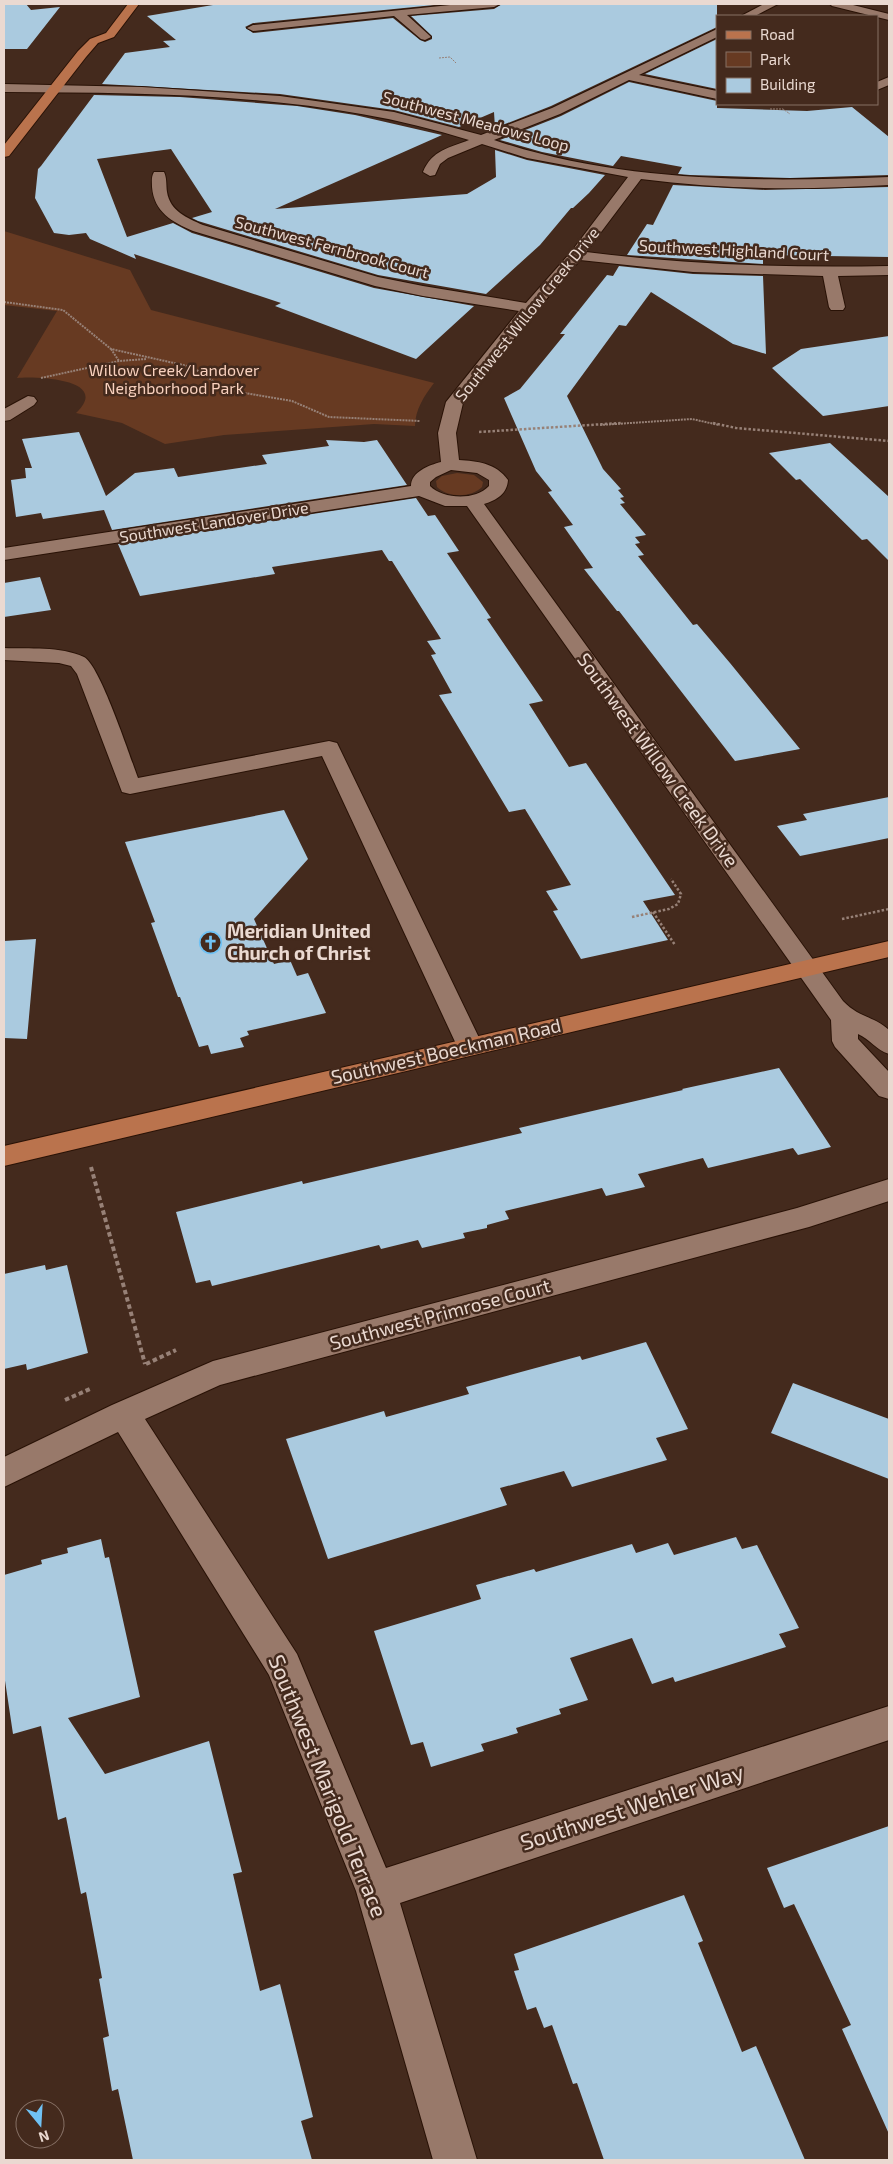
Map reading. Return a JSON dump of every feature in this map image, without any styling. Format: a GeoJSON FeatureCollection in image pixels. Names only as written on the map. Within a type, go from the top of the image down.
{"type":"FeatureCollection","features":[{"type":"Feature","properties":{"kind":"main road"},"geometry":{"type":"LineString","coordinates":[[4,153],[54,90],[94,35],[110,35],[133,4]]}},
{"type":"Feature","properties":{"kind":"main road","name":"Southwest Boeckman Road"},"geometry":{"type":"LineString","coordinates":[[4,1156],[889,949]]}},
{"type":"Feature","properties":{"kind":"street"},"geometry":{"type":"LineString","coordinates":[[253,28],[494,4]]}},
{"type":"Feature","properties":{"kind":"street"},"geometry":{"type":"LineString","coordinates":[[750,15],[772,4]]}},
{"type":"Feature","properties":{"kind":"street"},"geometry":{"type":"LineString","coordinates":[[836,4],[889,17]]}},
{"type":"Feature","properties":{"kind":"street"},"geometry":{"type":"LineString","coordinates":[[397,13],[425,37]]}},
{"type":"Feature","properties":{"kind":"street"},"geometry":{"type":"LineString","coordinates":[[430,172],[434,162],[442,156],[556,111],[716,32]]}},
{"type":"Feature","properties":{"kind":"street"},"geometry":{"type":"LineString","coordinates":[[627,76],[716,95]]}},
{"type":"Feature","properties":{"kind":"street","name":"Southwest Meadows Loop"},"geometry":{"type":"LineString","coordinates":[[4,88],[201,94],[304,101],[374,112],[535,156],[638,174],[761,183],[889,181]]}},
{"type":"Feature","properties":{"kind":"street","name":"Southwest Willow Creek Drive"},"geometry":{"type":"LineString","coordinates":[[451,465],[446,440],[450,414],[455,402],[530,308],[576,255],[638,174]]}},
{"type":"Feature","properties":{"kind":"street","name":"Southwest Fernbrook Court"},"geometry":{"type":"LineString","coordinates":[[159,175],[159,198],[162,204],[185,223],[198,228],[375,280],[423,291],[530,308]]}},
{"type":"Feature","properties":{"kind":"street","name":"Southwest Highland Court"},"geometry":{"type":"LineString","coordinates":[[576,255],[684,266],[830,273],[889,271]]}},
{"type":"Feature","properties":{"kind":"street"},"geometry":{"type":"LineString","coordinates":[[830,273],[837,307]]}},
{"type":"Feature","properties":{"kind":"street"},"geometry":{"type":"LineString","coordinates":[[4,416],[28,401]]}},
{"type":"Feature","properties":{"kind":"street"},"geometry":{"type":"LineString","coordinates":[[451,465],[470,466],[488,470],[499,481],[498,487],[493,493],[472,500],[446,500],[434,497],[420,487],[420,481],[424,476],[435,469],[451,465]]}},
{"type":"Feature","properties":{"kind":"street","name":"Southwest Landover Drive"},"geometry":{"type":"LineString","coordinates":[[4,554],[424,490]]}},
{"type":"Feature","properties":{"kind":"street","name":"Southwest Willow Creek Drive"},"geometry":{"type":"LineString","coordinates":[[472,500],[806,968],[844,1018],[872,1030],[889,1045]]}},
{"type":"Feature","properties":{"kind":"street"},"geometry":{"type":"LineString","coordinates":[[4,654],[60,657],[78,662],[87,673],[130,787],[329,748],[470,1046]]}},
{"type":"Feature","properties":{"kind":"street"},"geometry":{"type":"LineString","coordinates":[[844,1018],[845,1041],[889,1089]]}},
{"type":"Feature","properties":{"kind":"street","name":"Southwest Primrose Court"},"geometry":{"type":"LineString","coordinates":[[4,1473],[124,1414],[213,1374],[790,1222],[889,1190]]}},
{"type":"Feature","properties":{"kind":"street","name":"Southwest Marigold Terrace"},"geometry":{"type":"LineString","coordinates":[[124,1414],[284,1666],[376,1890],[455,2160]]}},
{"type":"Feature","properties":{"kind":"street","name":"Southwest Wehler Way"},"geometry":{"type":"LineString","coordinates":[[376,1890],[889,1723]]}},
{"type":"Feature","properties":{"kind":"path"},"geometry":{"type":"LineString","coordinates":[[437,58],[450,57],[456,62]]}},
{"type":"Feature","properties":{"kind":"path"},"geometry":{"type":"LineString","coordinates":[[770,109],[783,110],[790,114]]}},
{"type":"Feature","properties":{"kind":"path"},"geometry":{"type":"LineString","coordinates":[[4,302],[63,310],[111,349],[119,361]]}},
{"type":"Feature","properties":{"kind":"path"},"geometry":{"type":"LineString","coordinates":[[111,349],[151,359],[192,366],[227,390],[292,402],[329,417],[423,421]]}},
{"type":"Feature","properties":{"kind":"path"},"geometry":{"type":"LineString","coordinates":[[28,401],[31,381],[119,361],[151,359]]}},
{"type":"Feature","properties":{"kind":"path"},"geometry":{"type":"LineString","coordinates":[[478,432],[692,419],[736,428],[889,440]]}},
{"type":"Feature","properties":{"kind":"path"},"geometry":{"type":"LineString","coordinates":[[632,917],[669,909],[678,904],[681,894],[671,879]]}},
{"type":"Feature","properties":{"kind":"path"},"geometry":{"type":"LineString","coordinates":[[842,919],[889,909]]}},
{"type":"Feature","properties":{"kind":"path"},"geometry":{"type":"LineString","coordinates":[[654,912],[675,945]]}},
{"type":"Feature","properties":{"kind":"path"},"geometry":{"type":"LineString","coordinates":[[83,1137],[145,1364]]}},
{"type":"Feature","properties":{"kind":"green space","name":"Willow Creek/Landover Neighborhood Park"},"geometry":{"type":"Polygon","coordinates":[[[4,231],[130,270],[151,310],[434,383],[421,403],[415,420],[415,426],[374,424],[224,435],[165,444],[122,423],[76,413],[85,402],[85,393],[78,386],[54,379],[17,378],[57,311],[4,305],[4,231]]]}},
{"type":"Feature","properties":{"kind":"green space"},"geometry":{"type":"Polygon","coordinates":[[[457,473],[474,475],[483,482],[482,487],[466,495],[453,495],[437,487],[436,481],[442,476],[457,473]]]}},
{"type":"Feature","properties":{"kind":"building"},"geometry":{"type":"Polygon","coordinates":[[[4,4],[26,4],[31,10],[60,7],[27,49],[4,49],[4,4]]]}},
{"type":"Feature","properties":{"kind":"building"},"geometry":{"type":"Polygon","coordinates":[[[219,4],[444,4],[253,23],[245,27],[253,33],[393,18],[425,42],[432,39],[432,36],[411,16],[494,9],[502,4],[717,4],[716,27],[551,106],[495,128],[494,112],[459,127],[394,110],[280,94],[102,84],[125,53],[170,47],[163,41],[176,40],[147,16],[219,4]]]}},
{"type":"Feature","properties":{"kind":"building"},"geometry":{"type":"Polygon","coordinates":[[[716,39],[716,89],[645,74],[716,39]]]}},
{"type":"Feature","properties":{"kind":"building"},"geometry":{"type":"Polygon","coordinates":[[[629,82],[716,101],[717,108],[807,111],[852,107],[889,137],[889,175],[790,178],[678,174],[682,167],[621,156],[613,166],[542,152],[500,140],[561,116],[629,82]]]}},
{"type":"Feature","properties":{"kind":"building"},"geometry":{"type":"Polygon","coordinates":[[[94,95],[180,97],[297,106],[355,115],[442,135],[275,209],[467,194],[496,177],[495,150],[527,160],[605,175],[589,193],[571,208],[540,245],[486,294],[378,275],[198,221],[192,218],[212,212],[171,149],[97,159],[127,237],[173,223],[192,233],[374,288],[474,306],[416,359],[275,306],[281,303],[134,254],[136,259],[90,239],[86,233],[69,235],[54,233],[35,198],[38,169],[94,95]]]}},
{"type":"Feature","properties":{"kind":"building"},"geometry":{"type":"Polygon","coordinates":[[[673,185],[765,190],[889,187],[889,257],[763,255],[763,264],[627,255],[647,224],[653,225],[673,185]]]}},
{"type":"Feature","properties":{"kind":"building"},"geometry":{"type":"Polygon","coordinates":[[[619,266],[693,274],[763,276],[766,354],[733,344],[651,292],[626,326],[619,325],[567,396],[603,469],[621,489],[618,490],[624,497],[620,498],[625,503],[620,504],[646,535],[635,537],[640,543],[635,544],[644,555],[638,556],[693,625],[697,624],[800,749],[735,761],[619,611],[617,611],[584,569],[593,568],[564,527],[573,525],[548,492],[552,491],[536,471],[504,398],[520,389],[565,334],[560,334],[607,275],[613,276],[619,266]]]}},
{"type":"Feature","properties":{"kind":"building"},"geometry":{"type":"Polygon","coordinates":[[[889,336],[889,406],[823,416],[772,368],[801,349],[889,336]]]}},
{"type":"Feature","properties":{"kind":"building"},"geometry":{"type":"Polygon","coordinates":[[[79,432],[106,496],[135,473],[174,468],[178,477],[267,464],[262,455],[329,446],[326,440],[364,442],[377,440],[407,485],[112,530],[104,510],[43,519],[41,513],[16,517],[11,480],[26,478],[25,468],[32,468],[22,439],[79,432]]]}},
{"type":"Feature","properties":{"kind":"building"},"geometry":{"type":"Polygon","coordinates":[[[830,443],[889,497],[889,561],[867,539],[862,540],[800,479],[796,480],[769,453],[830,443]]]}},
{"type":"Feature","properties":{"kind":"building"},"geometry":{"type":"Polygon","coordinates":[[[416,498],[428,516],[435,515],[459,551],[447,553],[491,618],[487,619],[543,701],[529,704],[569,767],[586,763],[675,895],[643,901],[668,940],[581,959],[553,911],[558,910],[546,891],[571,885],[525,809],[509,812],[439,695],[452,693],[431,655],[436,654],[427,641],[441,639],[392,561],[389,561],[382,550],[272,567],[275,574],[140,596],[118,544],[416,498]]]}},
{"type":"Feature","properties":{"kind":"building"},"geometry":{"type":"Polygon","coordinates":[[[40,577],[51,610],[4,617],[4,583],[40,577]]]}},
{"type":"Feature","properties":{"kind":"building"},"geometry":{"type":"Polygon","coordinates":[[[889,797],[889,838],[800,856],[777,826],[807,820],[803,814],[889,797]]]}},
{"type":"Feature","properties":{"kind":"building","name":"Meridian United Church of Christ"},"geometry":{"type":"Polygon","coordinates":[[[284,810],[308,859],[254,919],[274,964],[290,960],[297,976],[308,973],[326,1013],[247,1031],[249,1035],[240,1038],[244,1047],[211,1054],[208,1045],[199,1047],[180,997],[178,997],[151,923],[155,922],[125,842],[284,810]]]}},
{"type":"Feature","properties":{"kind":"building"},"geometry":{"type":"Polygon","coordinates":[[[36,939],[27,1039],[4,1038],[4,941],[36,939]]]}},
{"type":"Feature","properties":{"kind":"building"},"geometry":{"type":"Polygon","coordinates":[[[779,1068],[831,1147],[798,1155],[793,1148],[708,1168],[703,1158],[638,1174],[645,1187],[606,1196],[602,1188],[505,1211],[509,1219],[487,1225],[487,1228],[463,1233],[465,1238],[422,1248],[418,1240],[381,1249],[379,1245],[212,1286],[210,1280],[196,1283],[176,1212],[302,1181],[303,1184],[522,1133],[519,1128],[779,1068]]]}},
{"type":"Feature","properties":{"kind":"building"},"geometry":{"type":"Polygon","coordinates":[[[45,1265],[46,1270],[67,1265],[88,1353],[27,1370],[26,1364],[4,1369],[4,1274],[45,1265]]]}},
{"type":"Feature","properties":{"kind":"building"},"geometry":{"type":"Polygon","coordinates":[[[646,1342],[688,1429],[656,1438],[667,1460],[572,1487],[564,1471],[500,1488],[507,1505],[328,1559],[286,1439],[384,1411],[386,1417],[469,1394],[466,1387],[580,1356],[582,1360],[646,1342]]]}},
{"type":"Feature","properties":{"kind":"building"},"geometry":{"type":"Polygon","coordinates":[[[793,1383],[889,1419],[889,1479],[771,1433],[793,1383]]]}},
{"type":"Feature","properties":{"kind":"building"},"geometry":{"type":"Polygon","coordinates":[[[736,1537],[742,1549],[757,1545],[799,1628],[779,1634],[786,1647],[675,1682],[673,1677],[652,1684],[632,1638],[570,1658],[588,1700],[559,1709],[561,1714],[516,1728],[518,1733],[481,1744],[484,1751],[431,1767],[423,1742],[411,1745],[374,1631],[481,1599],[476,1585],[534,1569],[536,1572],[632,1544],[636,1553],[668,1543],[674,1555],[736,1537]]]}},
{"type":"Feature","properties":{"kind":"building"},"geometry":{"type":"Polygon","coordinates":[[[101,1539],[105,1558],[109,1557],[140,1697],[68,1718],[105,1774],[209,1741],[242,1872],[233,1874],[260,1991],[280,1984],[313,2117],[301,2121],[312,2160],[133,2160],[118,2089],[112,2091],[103,2038],[109,2036],[99,1979],[102,1978],[86,1892],[81,1894],[66,1817],[58,1820],[41,1726],[13,1734],[4,1674],[4,1575],[42,1564],[41,1560],[68,1553],[67,1548],[101,1539]]]}},
{"type":"Feature","properties":{"kind":"building"},"geometry":{"type":"Polygon","coordinates":[[[889,1826],[889,2134],[842,2029],[851,2025],[794,1904],[784,1908],[767,1868],[889,1826]]]}},
{"type":"Feature","properties":{"kind":"building"},"geometry":{"type":"Polygon","coordinates":[[[684,1895],[703,1941],[698,1943],[742,2052],[756,2046],[805,2160],[604,2160],[577,2083],[573,2084],[552,2025],[544,2028],[536,2007],[527,2010],[514,1971],[519,1970],[514,1954],[684,1895]]]}},
{"type":"Feature","properties":{"kind":"place","name":"Meridian United Church of Christ"},"geometry":{"type":"Point","coordinates":[211,942]}}]}
